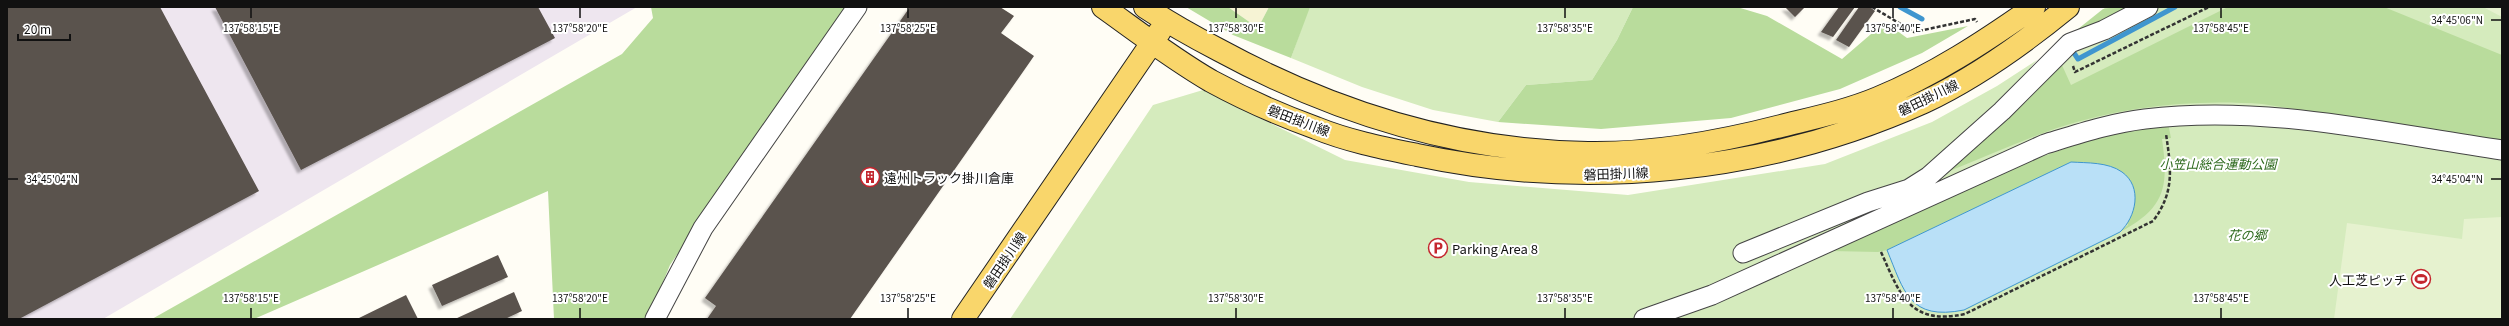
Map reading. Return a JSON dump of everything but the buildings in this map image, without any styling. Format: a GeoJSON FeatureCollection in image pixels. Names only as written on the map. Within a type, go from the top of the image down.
{"type":"FeatureCollection","features":[{"type":"Feature","properties":{"kind":"main road"},"geometry":{"type":"LineString","coordinates":[[1102,7],[1152,42]]}},
{"type":"Feature","properties":{"kind":"main road"},"geometry":{"type":"LineString","coordinates":[[1145,7],[1166,22]]}},
{"type":"Feature","properties":{"kind":"main road","name":"磐田掛川線"},"geometry":{"type":"LineString","coordinates":[[963,319],[1166,22],[1262,74],[1317,98],[1377,120],[1480,144],[1535,151],[1590,153],[1706,143],[1822,116],[1877,99],[1940,68],[1988,40],[2034,7]]}},
{"type":"Feature","properties":{"kind":"main road","name":"磐田掛川線"},"geometry":{"type":"LineString","coordinates":[[1152,42],[1211,81],[1264,107],[1317,129],[1369,146],[1477,166],[1537,173],[1646,173],[1752,157],[1817,141],[1870,124],[1926,101],[1981,70],[2068,7]]}},
{"type":"Feature","properties":{"kind":"street"},"geometry":{"type":"LineString","coordinates":[[655,319],[703,228],[858,7]]}},
{"type":"Feature","properties":{"kind":"street"},"geometry":{"type":"LineString","coordinates":[[1743,253],[1868,202],[1908,189],[1928,177],[2031,83],[2070,43],[2104,30],[2148,7]]}},
{"type":"Feature","properties":{"kind":"street"},"geometry":{"type":"LineString","coordinates":[[1644,319],[1712,295],[2045,144],[2089,130],[2124,123],[2189,115],[2257,114],[2347,125],[2502,150]]}},
{"type":"Feature","properties":{"kind":"path"},"geometry":{"type":"LineString","coordinates":[[1872,7],[1914,32],[1975,19],[1979,25]]}},
{"type":"Feature","properties":{"kind":"path"},"geometry":{"type":"LineString","coordinates":[[2064,48],[2075,72],[2209,7]]}},
{"type":"Feature","properties":{"kind":"path"},"geometry":{"type":"LineString","coordinates":[[1881,252],[1906,302],[1920,311],[1930,315],[1950,317],[1965,314],[2153,221],[2163,208],[2169,192],[2170,164],[2166,132]]}},
{"type":"Feature","properties":{"kind":"shaded area"},"geometry":{"type":"Polygon","coordinates":[[[7,7],[637,7],[103,319],[7,319],[7,7]]]}},
{"type":"Feature","properties":{"kind":"shaded area"},"geometry":{"type":"Polygon","coordinates":[[[1228,7],[1269,7],[1258,28],[1228,7]]]}},
{"type":"Feature","properties":{"kind":"green space"},"geometry":{"type":"Polygon","coordinates":[[[651,7],[846,7],[670,265],[648,319],[554,319],[548,191],[254,319],[152,319],[622,54],[653,18],[651,7]]]}},
{"type":"Feature","properties":{"kind":"green space"},"geometry":{"type":"Polygon","coordinates":[[[1186,7],[1228,7],[1258,28],[1269,7],[1310,7],[1291,58],[1233,35],[1186,7]]]}},
{"type":"Feature","properties":{"kind":"green space"},"geometry":{"type":"Polygon","coordinates":[[[1309,7],[1633,7],[1617,40],[1592,80],[1526,85],[1498,122],[1433,110],[1362,87],[1291,58],[1309,7]]]}},
{"type":"Feature","properties":{"kind":"green space"},"geometry":{"type":"Polygon","coordinates":[[[1633,7],[1737,7],[1767,16],[1842,59],[1885,22],[1907,38],[1968,26],[1922,53],[1840,89],[1731,118],[1601,129],[1498,122],[1526,85],[1592,80],[1617,40],[1633,7]]]}},
{"type":"Feature","properties":{"kind":"green space","name":"小笠山総合運動公園"},"geometry":{"type":"Polygon","coordinates":[[[2106,7],[2502,7],[2502,319],[1010,319],[1153,105],[1203,90],[1345,160],[1469,182],[1628,195],[1825,164],[1932,122],[1997,86],[2037,60],[2030,68],[2044,60],[2106,7]]]}},
{"type":"Feature","properties":{"kind":"green space"},"geometry":{"type":"Polygon","coordinates":[[[2133,7],[2108,21],[2073,33],[2103,9],[2133,7]]]}},
{"type":"Feature","properties":{"kind":"green space"},"geometry":{"type":"Polygon","coordinates":[[[2228,7],[2384,7],[2502,55],[2502,141],[2262,104],[2185,104],[2133,109],[2082,120],[2043,133],[1947,172],[2028,100],[2061,63],[2071,85],[2228,7]]]}},
{"type":"Feature","properties":{"kind":"green space"},"geometry":{"type":"Polygon","coordinates":[[[2483,7],[2502,7],[2502,17],[2483,7]]]}},
{"type":"Feature","properties":{"kind":"green space"},"geometry":{"type":"Polygon","coordinates":[[[2168,123],[2171,138],[2162,139],[2165,171],[2164,184],[2160,195],[2155,205],[2147,214],[2120,232],[2128,225],[2100,164],[2071,162],[1887,250],[1878,252],[1831,251],[2017,165],[2108,134],[2168,123]]]}},
{"type":"Feature","properties":{"kind":"green space","name":"人工芝ピッチ"},"geometry":{"type":"Polygon","coordinates":[[[2502,217],[2502,319],[2334,319],[2347,223],[2462,239],[2464,219],[2502,217]]]}},
{"type":"Feature","properties":{"kind":"water"},"geometry":{"type":"Polygon","coordinates":[[[2071,162],[2110,166],[2122,172],[2129,178],[2135,194],[2135,202],[2126,226],[2120,232],[1964,310],[1946,312],[1931,311],[1920,307],[1911,300],[1898,278],[1887,250],[2071,162]]]}},
{"type":"Feature","properties":{"kind":"waterway"},"geometry":{"type":"LineString","coordinates":[[1900,7],[1922,19]]}},
{"type":"Feature","properties":{"kind":"waterway"},"geometry":{"type":"LineString","coordinates":[[2074,53],[2078,59],[2175,7]]}},
{"type":"Feature","properties":{"kind":"place","name":"遠州トラック掛川倉庫"},"geometry":{"type":"Point","coordinates":[870,177]}},
{"type":"Feature","properties":{"kind":"place","name":"Parking Area 8"},"geometry":{"type":"Point","coordinates":[1438,248]}},
{"type":"Feature","properties":{"kind":"place","name":"人工芝ピッチ"},"geometry":{"type":"Point","coordinates":[2421,279]}},
{"type":"Feature","properties":{"kind":"park label","name":"花の郷"},"geometry":{"type":"Point","coordinates":[2247,234]}}]}
